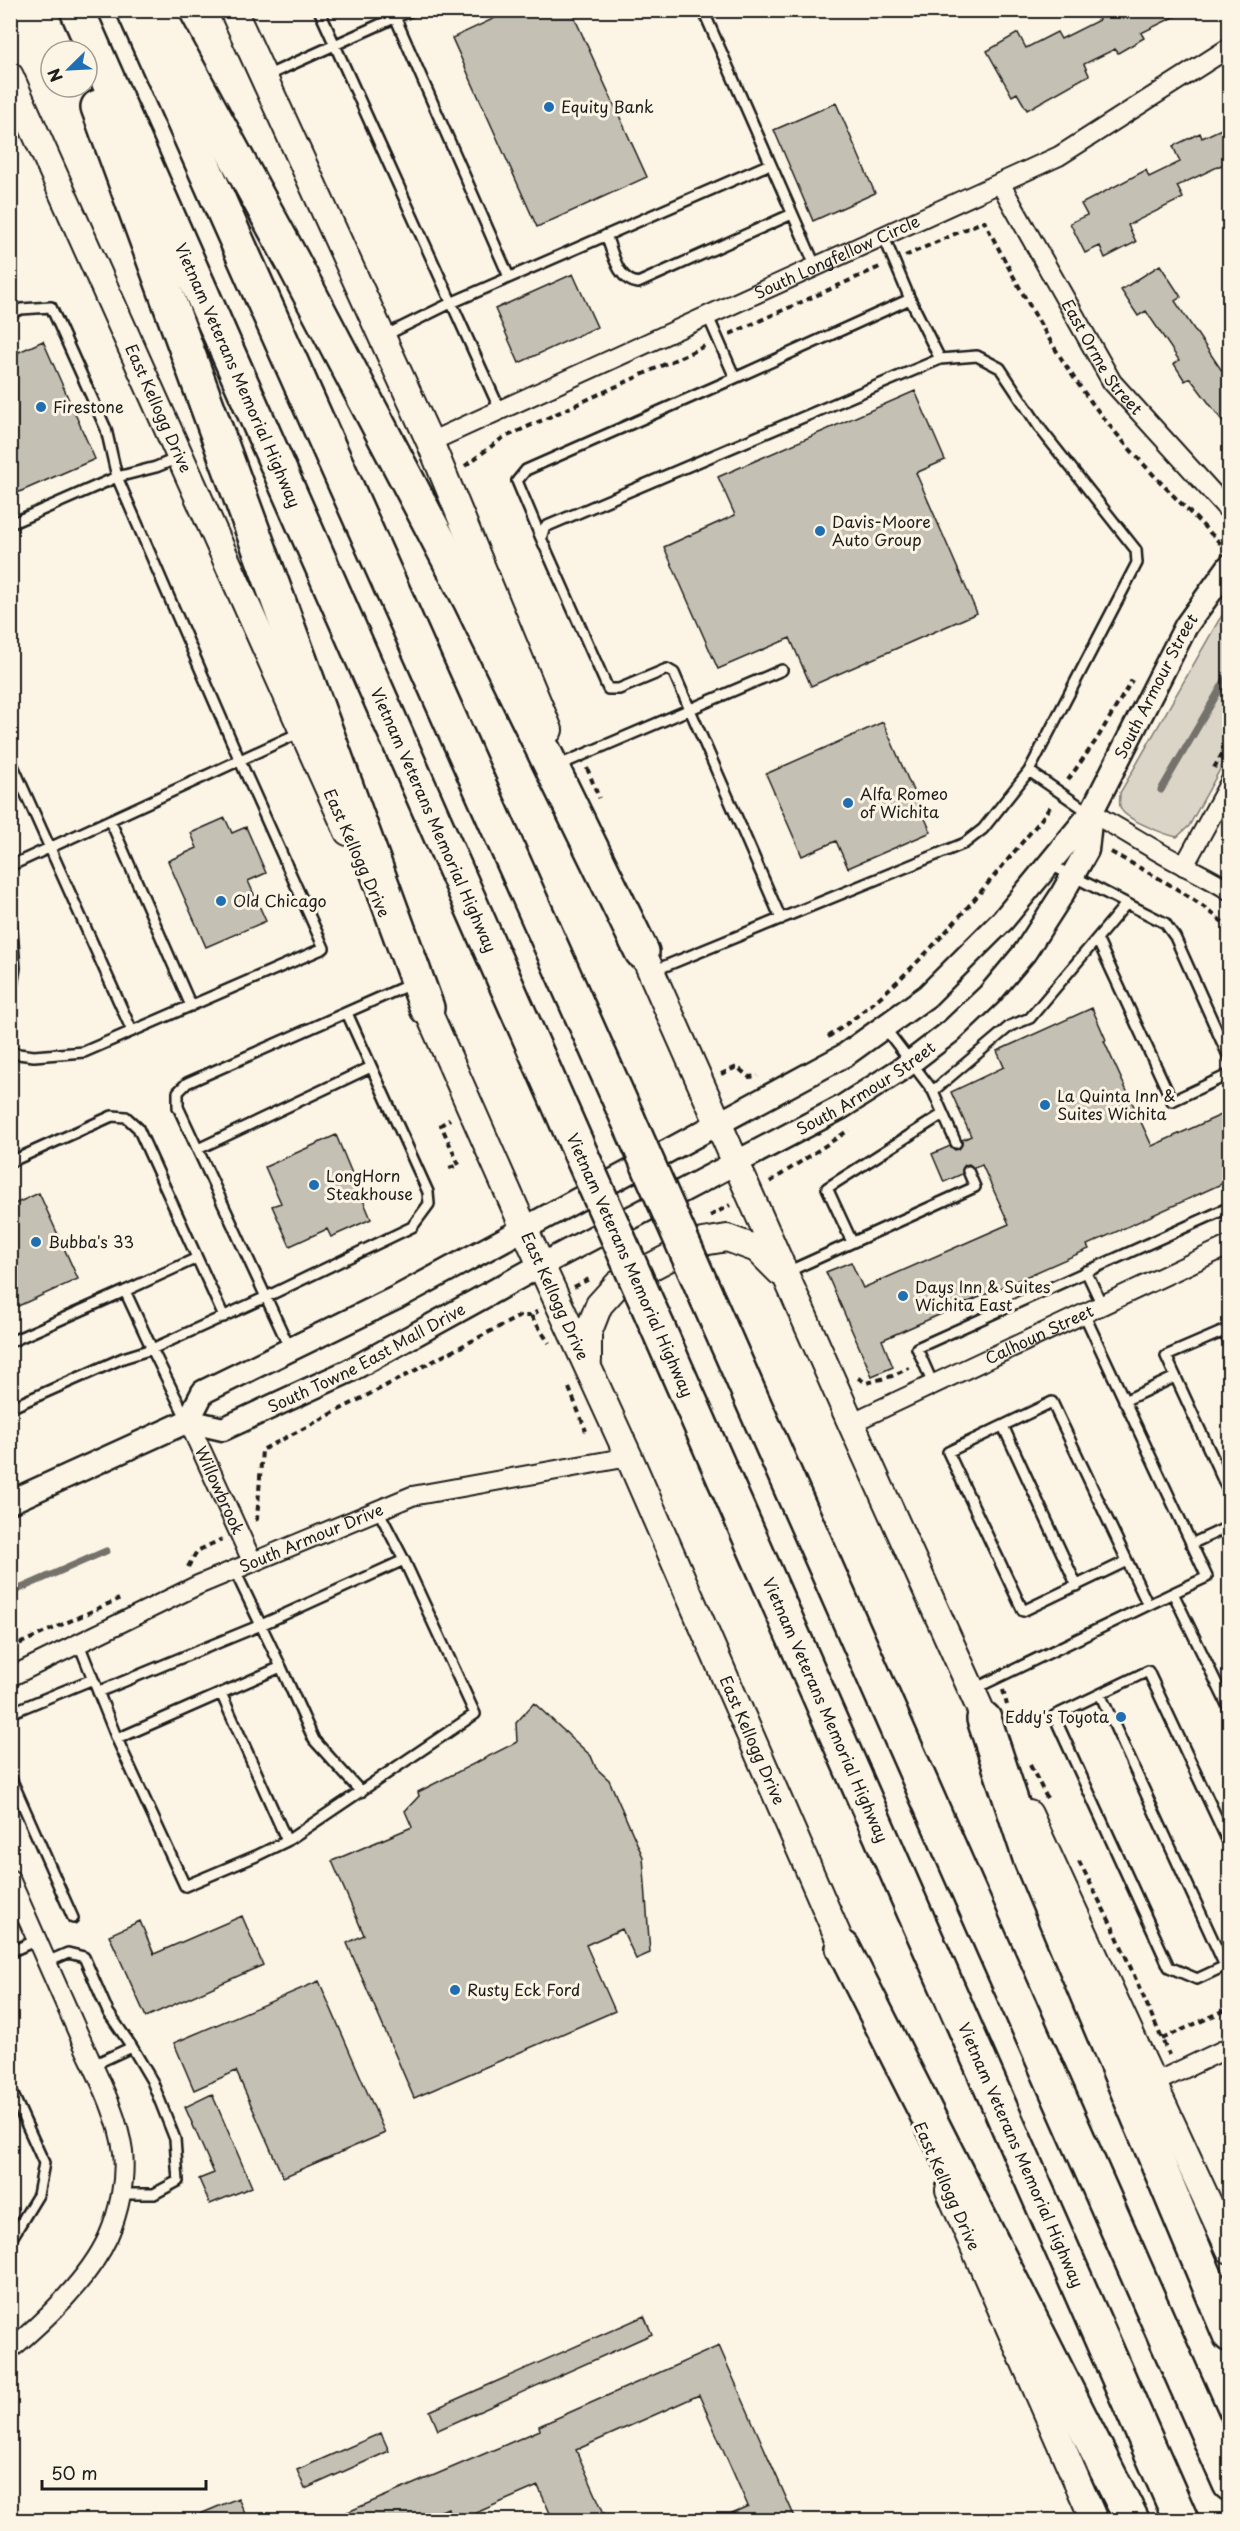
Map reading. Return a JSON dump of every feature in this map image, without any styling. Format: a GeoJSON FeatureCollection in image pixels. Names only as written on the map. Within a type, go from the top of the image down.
{"type":"FeatureCollection","features":[{"type":"Feature","properties":{"kind":"highway"},"geometry":{"type":"LineString","coordinates":[[63,10],[73,39]]}},
{"type":"Feature","properties":{"kind":"highway","name":"Vietnam Veterans Memorial Highway"},"geometry":{"type":"LineString","coordinates":[[77,10],[1180,2520]]}},
{"type":"Feature","properties":{"kind":"highway"},"geometry":{"type":"LineString","coordinates":[[134,10],[628,1119],[1230,2484]]}},
{"type":"Feature","properties":{"kind":"highway"},"geometry":{"type":"LineString","coordinates":[[156,10],[310,294],[558,766],[647,962]]}},
{"type":"Feature","properties":{"kind":"highway"},"geometry":{"type":"LineString","coordinates":[[94,99],[312,725],[421,995]]}},
{"type":"Feature","properties":{"kind":"highway"},"geometry":{"type":"LineString","coordinates":[[978,1705],[1030,1858],[1230,2335]]}},
{"type":"Feature","properties":{"kind":"highway"},"geometry":{"type":"LineString","coordinates":[[843,1948],[1132,2520]]}},
{"type":"Feature","properties":{"kind":"main road"},"geometry":{"type":"LineString","coordinates":[[233,10],[430,442],[558,766]]}},
{"type":"Feature","properties":{"kind":"main road","name":"East Kellogg Drive"},"geometry":{"type":"LineString","coordinates":[[10,76],[180,458],[312,725]]}},
{"type":"Feature","properties":{"kind":"main road"},"geometry":{"type":"LineString","coordinates":[[647,962],[978,1705],[1230,2250]]}},
{"type":"Feature","properties":{"kind":"main road","name":"East Kellogg Drive"},"geometry":{"type":"LineString","coordinates":[[421,995],[524,1228],[557,1296],[577,1372],[629,1457],[1094,2520]]}},
{"type":"Feature","properties":{"kind":"main road"},"geometry":{"type":"LineString","coordinates":[[577,1372],[599,1305],[618,1284],[697,1243],[727,1238],[757,1249],[786,1276]]}},
{"type":"Feature","properties":{"kind":"street","name":"South Longfellow Circle"},"geometry":{"type":"LineString","coordinates":[[430,442],[1059,156],[1230,47]]}},
{"type":"Feature","properties":{"kind":"street","name":"East Orme Street"},"geometry":{"type":"LineString","coordinates":[[1000,183],[1112,382],[1230,512]]}},
{"type":"Feature","properties":{"kind":"street","name":"South Armour Street"},"geometry":{"type":"LineString","coordinates":[[524,1228],[845,1055],[927,996],[1003,920],[1090,813],[1186,626],[1230,566]]}},
{"type":"Feature","properties":{"kind":"street"},"geometry":{"type":"LineString","coordinates":[[1184,866],[1230,782]]}},
{"type":"Feature","properties":{"kind":"street","name":"South Armour Street"},"geometry":{"type":"LineString","coordinates":[[541,1265],[843,1107],[911,1062],[950,1032],[990,994],[1025,951],[1073,876],[1087,850],[1090,813]]}},
{"type":"Feature","properties":{"kind":"street"},"geometry":{"type":"LineString","coordinates":[[1090,813],[1125,830],[1230,891]]}},
{"type":"Feature","properties":{"kind":"street"},"geometry":{"type":"LineString","coordinates":[[10,1502],[188,1421],[203,1392],[398,1297],[524,1228]]}},
{"type":"Feature","properties":{"kind":"street","name":"Calhoun Street"},"geometry":{"type":"LineString","coordinates":[[851,1423],[1230,1245]]}},
{"type":"Feature","properties":{"kind":"street","name":"South Towne East Mall Drive"},"geometry":{"type":"LineString","coordinates":[[188,1421],[223,1429],[349,1371],[541,1265]]}},
{"type":"Feature","properties":{"kind":"street","name":"Willowbrook"},"geometry":{"type":"LineString","coordinates":[[188,1421],[252,1561]]}},
{"type":"Feature","properties":{"kind":"street","name":"South Armour Drive"},"geometry":{"type":"LineString","coordinates":[[10,1677],[234,1569],[412,1496],[629,1457]]}},
{"type":"Feature","properties":{"kind":"street"},"geometry":{"type":"LineString","coordinates":[[10,1879],[110,2104],[123,2152],[121,2194],[108,2237],[82,2276],[52,2313],[10,2350]]}},
{"type":"Feature","properties":{"kind":"street"},"geometry":{"type":"LineString","coordinates":[[1154,2082],[1230,2047]]}},
{"type":"Feature","properties":{"kind":"lane"},"geometry":{"type":"LineString","coordinates":[[319,10],[500,410]]}},
{"type":"Feature","properties":{"kind":"lane"},"geometry":{"type":"LineString","coordinates":[[264,77],[394,14],[412,10]]}},
{"type":"Feature","properties":{"kind":"lane"},"geometry":{"type":"LineString","coordinates":[[703,10],[815,266]]}},
{"type":"Feature","properties":{"kind":"lane"},"geometry":{"type":"LineString","coordinates":[[394,14],[509,278]]}},
{"type":"Feature","properties":{"kind":"lane"},"geometry":{"type":"LineString","coordinates":[[382,337],[451,303],[770,164]]}},
{"type":"Feature","properties":{"kind":"lane"},"geometry":{"type":"LineString","coordinates":[[606,235],[620,271],[629,281],[638,283],[792,214]]}},
{"type":"Feature","properties":{"kind":"lane"},"geometry":{"type":"LineString","coordinates":[[883,235],[910,299],[940,359]]}},
{"type":"Feature","properties":{"kind":"lane"},"geometry":{"type":"LineString","coordinates":[[781,918],[674,673],[667,669],[619,689],[608,689],[517,481],[526,470],[910,299]]}},
{"type":"Feature","properties":{"kind":"lane"},"geometry":{"type":"LineString","coordinates":[[10,314],[21,309],[51,307],[106,429],[117,477],[324,948],[84,1052],[34,1056],[10,1053]]}},
{"type":"Feature","properties":{"kind":"lane"},"geometry":{"type":"LineString","coordinates":[[707,315],[735,378]]}},
{"type":"Feature","properties":{"kind":"lane"},"geometry":{"type":"LineString","coordinates":[[541,538],[545,527],[940,359],[978,356],[1000,368],[1042,431],[1136,550],[1137,563],[1029,771],[983,829],[964,843],[781,918],[647,962]]}},
{"type":"Feature","properties":{"kind":"lane"},"geometry":{"type":"LineString","coordinates":[[10,524],[117,477],[180,458]]}},
{"type":"Feature","properties":{"kind":"lane"},"geometry":{"type":"LineString","coordinates":[[558,766],[782,670]]}},
{"type":"Feature","properties":{"kind":"lane"},"geometry":{"type":"LineString","coordinates":[[10,866],[240,761],[312,725]]}},
{"type":"Feature","properties":{"kind":"lane"},"geometry":{"type":"LineString","coordinates":[[10,759],[132,1031]]}},
{"type":"Feature","properties":{"kind":"lane"},"geometry":{"type":"LineString","coordinates":[[1029,771],[1090,813]]}},
{"type":"Feature","properties":{"kind":"lane"},"geometry":{"type":"LineString","coordinates":[[110,820],[191,1006]]}},
{"type":"Feature","properties":{"kind":"lane"},"geometry":{"type":"LineString","coordinates":[[1049,864],[1165,923],[1230,1060]]}},
{"type":"Feature","properties":{"kind":"lane"},"geometry":{"type":"LineString","coordinates":[[933,1091],[1010,1026],[1030,1018],[1126,904]]}},
{"type":"Feature","properties":{"kind":"lane"},"geometry":{"type":"LineString","coordinates":[[10,905],[15,968],[10,998]]}},
{"type":"Feature","properties":{"kind":"lane"},"geometry":{"type":"LineString","coordinates":[[1097,939],[1172,1101],[1230,1074]]}},
{"type":"Feature","properties":{"kind":"lane"},"geometry":{"type":"LineString","coordinates":[[290,1349],[178,1107],[178,1092],[187,1083],[347,1013],[421,995]]}},
{"type":"Feature","properties":{"kind":"lane"},"geometry":{"type":"LineString","coordinates":[[10,1408],[224,1317],[412,1227],[429,1204],[428,1192],[347,1013]]}},
{"type":"Feature","properties":{"kind":"lane"},"geometry":{"type":"LineString","coordinates":[[884,1027],[933,1091],[956,1143]]}},
{"type":"Feature","properties":{"kind":"lane"},"geometry":{"type":"LineString","coordinates":[[198,1149],[371,1067]]}},
{"type":"Feature","properties":{"kind":"lane"},"geometry":{"type":"LineString","coordinates":[[852,1242],[827,1188],[943,1114]]}},
{"type":"Feature","properties":{"kind":"lane"},"geometry":{"type":"LineString","coordinates":[[10,1162],[112,1116],[126,1117],[138,1128],[224,1317]]}},
{"type":"Feature","properties":{"kind":"lane"},"geometry":{"type":"LineString","coordinates":[[786,1276],[852,1242],[975,1187],[968,1171]]}},
{"type":"Feature","properties":{"kind":"lane"},"geometry":{"type":"LineString","coordinates":[[933,1384],[917,1348],[1230,1207]]}},
{"type":"Feature","properties":{"kind":"lane"},"geometry":{"type":"LineString","coordinates":[[10,1342],[197,1258]]}},
{"type":"Feature","properties":{"kind":"lane"},"geometry":{"type":"LineString","coordinates":[[1086,1271],[1102,1305]]}},
{"type":"Feature","properties":{"kind":"lane"},"geometry":{"type":"LineString","coordinates":[[125,1291],[188,1421]]}},
{"type":"Feature","properties":{"kind":"lane"},"geometry":{"type":"LineString","coordinates":[[978,1705],[1148,1605],[1207,1577],[1084,1314]]}},
{"type":"Feature","properties":{"kind":"lane"},"geometry":{"type":"LineString","coordinates":[[1230,1344],[1227,1330],[1166,1356],[1230,1495]]}},
{"type":"Feature","properties":{"kind":"lane"},"geometry":{"type":"LineString","coordinates":[[1124,1401],[1175,1377]]}},
{"type":"Feature","properties":{"kind":"lane"},"geometry":{"type":"LineString","coordinates":[[1127,1561],[1023,1611],[948,1452],[1052,1402],[1148,1605]]}},
{"type":"Feature","properties":{"kind":"lane"},"geometry":{"type":"LineString","coordinates":[[1003,1426],[1077,1586]]}},
{"type":"Feature","properties":{"kind":"lane"},"geometry":{"type":"LineString","coordinates":[[78,1644],[117,1739],[185,1886],[256,1856],[286,1841],[475,1714],[404,1560],[378,1510]]}},
{"type":"Feature","properties":{"kind":"lane"},"geometry":{"type":"LineString","coordinates":[[1191,1544],[1230,1526]]}},
{"type":"Feature","properties":{"kind":"lane"},"geometry":{"type":"LineString","coordinates":[[98,1692],[261,1625],[404,1560]]}},
{"type":"Feature","properties":{"kind":"lane"},"geometry":{"type":"LineString","coordinates":[[234,1569],[314,1740],[361,1792]]}},
{"type":"Feature","properties":{"kind":"lane"},"geometry":{"type":"LineString","coordinates":[[1173,1593],[1230,1711]]}},
{"type":"Feature","properties":{"kind":"lane"},"geometry":{"type":"LineString","coordinates":[[117,1739],[281,1667]]}},
{"type":"Feature","properties":{"kind":"lane"},"geometry":{"type":"LineString","coordinates":[[1100,1694],[1227,1965],[1197,1979],[1169,1967],[1054,1716],[1148,1671],[1230,1846]]}},
{"type":"Feature","properties":{"kind":"lane"},"geometry":{"type":"LineString","coordinates":[[10,1713],[93,1679]]}},
{"type":"Feature","properties":{"kind":"lane"},"geometry":{"type":"LineString","coordinates":[[221,1693],[286,1841]]}},
{"type":"Feature","properties":{"kind":"lane"},"geometry":{"type":"LineString","coordinates":[[10,1776],[14,1795],[73,1918]]}},
{"type":"Feature","properties":{"kind":"lane"},"geometry":{"type":"LineString","coordinates":[[10,1952],[37,1940]]}},
{"type":"Feature","properties":{"kind":"lane"},"geometry":{"type":"LineString","coordinates":[[47,1962],[68,1953],[84,1957],[108,2012],[152,2081],[175,2139],[178,2181],[154,2194],[121,2194]]}},
{"type":"Feature","properties":{"kind":"lane"},"geometry":{"type":"LineString","coordinates":[[93,2065],[132,2047]]}},
{"type":"Feature","properties":{"kind":"lane"},"geometry":{"type":"LineString","coordinates":[[10,2088],[44,2163],[38,2196],[10,2241]]}},
{"type":"Feature","properties":{"kind":"path"},"geometry":{"type":"LineString","coordinates":[[460,471],[501,439],[718,339],[984,221],[1024,297],[1082,388],[1141,461],[1222,546],[1230,540]]}},
{"type":"Feature","properties":{"kind":"path"},"geometry":{"type":"LineString","coordinates":[[820,1042],[896,984],[950,928],[1040,821],[1097,739],[1132,679]]}},
{"type":"Feature","properties":{"kind":"path"},"geometry":{"type":"LineString","coordinates":[[1111,852],[1213,912],[1230,928]]}},
{"type":"Feature","properties":{"kind":"path"},"geometry":{"type":"LineString","coordinates":[[719,1075],[737,1067],[749,1077],[762,1075]]}},
{"type":"Feature","properties":{"kind":"path"},"geometry":{"type":"LineString","coordinates":[[448,1168],[459,1166],[441,1125],[450,1119]]}},
{"type":"Feature","properties":{"kind":"path"},"geometry":{"type":"LineString","coordinates":[[187,1568],[197,1551],[257,1519],[262,1450],[520,1316],[531,1316],[550,1346]]}},
{"type":"Feature","properties":{"kind":"path"},"geometry":{"type":"LineString","coordinates":[[577,1372],[586,1431]]}},
{"type":"Feature","properties":{"kind":"path"},"geometry":{"type":"LineString","coordinates":[[10,1648],[125,1597]]}},
{"type":"Feature","properties":{"kind":"path"},"geometry":{"type":"LineString","coordinates":[[1162,2040],[1230,2008]]}},
{"type":"Feature","properties":{"kind":"shaded area"},"geometry":{"type":"Polygon","coordinates":[[[1229,606],[1229,753],[1189,826],[1177,837],[1165,834],[1127,816],[1120,808],[1120,793],[1229,606]]]}},
{"type":"Feature","properties":{"kind":"building","name":"Equity Bank"},"geometry":{"type":"Polygon","coordinates":[[[512,10],[571,10],[647,177],[537,227],[452,38],[512,10]]]}},
{"type":"Feature","properties":{"kind":"building"},"geometry":{"type":"Polygon","coordinates":[[[1109,10],[1188,10],[1141,33],[1144,38],[1118,53],[1115,49],[1084,64],[1089,75],[1027,110],[1017,93],[1012,96],[987,51],[1018,33],[1026,48],[1057,32],[1061,39],[1099,20],[1097,17],[1109,10]]]}},
{"type":"Feature","properties":{"kind":"building"},"geometry":{"type":"Polygon","coordinates":[[[836,103],[875,193],[813,221],[774,130],[836,103]]]}},
{"type":"Feature","properties":{"kind":"building"},"geometry":{"type":"Polygon","coordinates":[[[1230,125],[1230,161],[1177,186],[1183,198],[1128,225],[1136,242],[1105,258],[1100,246],[1085,253],[1070,223],[1087,215],[1081,204],[1146,170],[1149,177],[1180,162],[1173,146],[1200,133],[1202,138],[1230,125]]]}},
{"type":"Feature","properties":{"kind":"building"},"geometry":{"type":"Polygon","coordinates":[[[1160,265],[1181,297],[1175,301],[1222,371],[1230,365],[1230,431],[1190,378],[1185,381],[1174,364],[1179,360],[1146,311],[1138,316],[1121,290],[1160,265]]]}},
{"type":"Feature","properties":{"kind":"building"},"geometry":{"type":"Polygon","coordinates":[[[573,274],[597,327],[519,363],[495,309],[573,274]]]}},
{"type":"Feature","properties":{"kind":"building","name":"Firestone"},"geometry":{"type":"Polygon","coordinates":[[[43,341],[95,459],[10,496],[10,356],[43,341]]]}},
{"type":"Feature","properties":{"kind":"building","name":"Davis-Moore Auto Group"},"geometry":{"type":"Polygon","coordinates":[[[915,391],[945,460],[916,473],[977,613],[811,686],[790,638],[718,669],[664,547],[735,515],[718,477],[915,391]]]}},
{"type":"Feature","properties":{"kind":"building","name":"Alfa Romeo of Wichita"},"geometry":{"type":"Polygon","coordinates":[[[883,722],[931,832],[848,868],[836,841],[802,856],[766,774],[883,722]]]}},
{"type":"Feature","properties":{"kind":"building","name":"Old Chicago"},"geometry":{"type":"Polygon","coordinates":[[[225,818],[232,833],[246,827],[266,873],[248,881],[266,921],[206,947],[168,861],[197,848],[191,833],[225,818]]]}},
{"type":"Feature","properties":{"kind":"building"},"geometry":{"type":"Polygon","coordinates":[[[1092,1008],[1106,1040],[1104,1041],[1152,1146],[1230,1111],[1230,1180],[1087,1245],[1089,1249],[882,1340],[893,1367],[872,1376],[826,1272],[851,1262],[863,1288],[1009,1224],[982,1165],[974,1168],[969,1164],[965,1165],[962,1174],[944,1182],[932,1154],[950,1146],[955,1150],[959,1149],[962,1140],[971,1136],[951,1092],[1004,1067],[997,1051],[1092,1008]]]}},
{"type":"Feature","properties":{"kind":"building","name":"LongHorn Steakhouse"},"geometry":{"type":"Polygon","coordinates":[[[336,1135],[371,1219],[331,1237],[327,1229],[290,1246],[272,1206],[281,1203],[265,1167],[336,1135]]]}},
{"type":"Feature","properties":{"kind":"building","name":"Bubba's 33"},"geometry":{"type":"Polygon","coordinates":[[[39,1193],[78,1279],[16,1307],[10,1296],[10,1206],[39,1193]]]}},
{"type":"Feature","properties":{"kind":"building"},"geometry":{"type":"Polygon","coordinates":[[[534,1703],[591,1756],[596,1768],[609,1780],[643,1857],[650,1953],[636,1959],[622,1929],[586,1945],[615,2011],[414,2098],[347,1943],[364,1935],[332,1861],[412,1827],[405,1811],[419,1796],[418,1792],[517,1742],[516,1723],[534,1703]]]}},
{"type":"Feature","properties":{"kind":"building"},"geometry":{"type":"Polygon","coordinates":[[[242,1916],[263,1965],[146,2017],[109,1935],[140,1921],[154,1954],[242,1916]]]}},
{"type":"Feature","properties":{"kind":"building"},"geometry":{"type":"Polygon","coordinates":[[[319,1981],[385,2133],[283,2177],[236,2071],[194,2090],[174,2043],[319,1981]]]}},
{"type":"Feature","properties":{"kind":"building"},"geometry":{"type":"Polygon","coordinates":[[[212,2094],[252,2187],[210,2204],[199,2179],[214,2173],[185,2107],[212,2094]]]}},
{"type":"Feature","properties":{"kind":"building"},"geometry":{"type":"Polygon","coordinates":[[[644,2316],[652,2334],[438,2430],[430,2411],[644,2316]]]}},
{"type":"Feature","properties":{"kind":"building"},"geometry":{"type":"Polygon","coordinates":[[[719,2346],[796,2520],[716,2520],[748,2506],[699,2395],[576,2450],[607,2520],[553,2520],[538,2486],[460,2520],[454,2520],[448,2508],[420,2520],[329,2520],[540,2430],[539,2426],[719,2346]]]}},
{"type":"Feature","properties":{"kind":"building"},"geometry":{"type":"Polygon","coordinates":[[[381,2433],[389,2451],[305,2489],[297,2470],[381,2433]]]}},
{"type":"Feature","properties":{"kind":"building"},"geometry":{"type":"Polygon","coordinates":[[[238,2498],[246,2516],[235,2520],[186,2520],[238,2498]]]}},
{"type":"Feature","properties":{"kind":"waterway"},"geometry":{"type":"LineString","coordinates":[[1161,790],[1230,672]]}},
{"type":"Feature","properties":{"kind":"waterway"},"geometry":{"type":"LineString","coordinates":[[10,1593],[106,1551]]}},
{"type":"Feature","properties":{"kind":"place","name":"Equity Bank"},"geometry":{"type":"Point","coordinates":[549,107]}},
{"type":"Feature","properties":{"kind":"place","name":"Firestone"},"geometry":{"type":"Point","coordinates":[41,407]}},
{"type":"Feature","properties":{"kind":"place","name":"Davis-Moore Auto Group"},"geometry":{"type":"Point","coordinates":[820,531]}},
{"type":"Feature","properties":{"kind":"place","name":"Alfa Romeo of Wichita"},"geometry":{"type":"Point","coordinates":[848,803]}},
{"type":"Feature","properties":{"kind":"place","name":"Old Chicago"},"geometry":{"type":"Point","coordinates":[221,901]}},
{"type":"Feature","properties":{"kind":"place","name":"La Quinta Inn & Suites Wichita"},"geometry":{"type":"Point","coordinates":[1045,1105]}},
{"type":"Feature","properties":{"kind":"place","name":"LongHorn Steakhouse"},"geometry":{"type":"Point","coordinates":[314,1185]}},
{"type":"Feature","properties":{"kind":"place","name":"Bubba's 33"},"geometry":{"type":"Point","coordinates":[36,1242]}},
{"type":"Feature","properties":{"kind":"place","name":"Days Inn & Suites Wichita East"},"geometry":{"type":"Point","coordinates":[903,1296]}},
{"type":"Feature","properties":{"kind":"place","name":"Eddy's Toyota"},"geometry":{"type":"Point","coordinates":[1121,1717]}},
{"type":"Feature","properties":{"kind":"place","name":"Rusty Eck Ford"},"geometry":{"type":"Point","coordinates":[455,1990]}}]}
